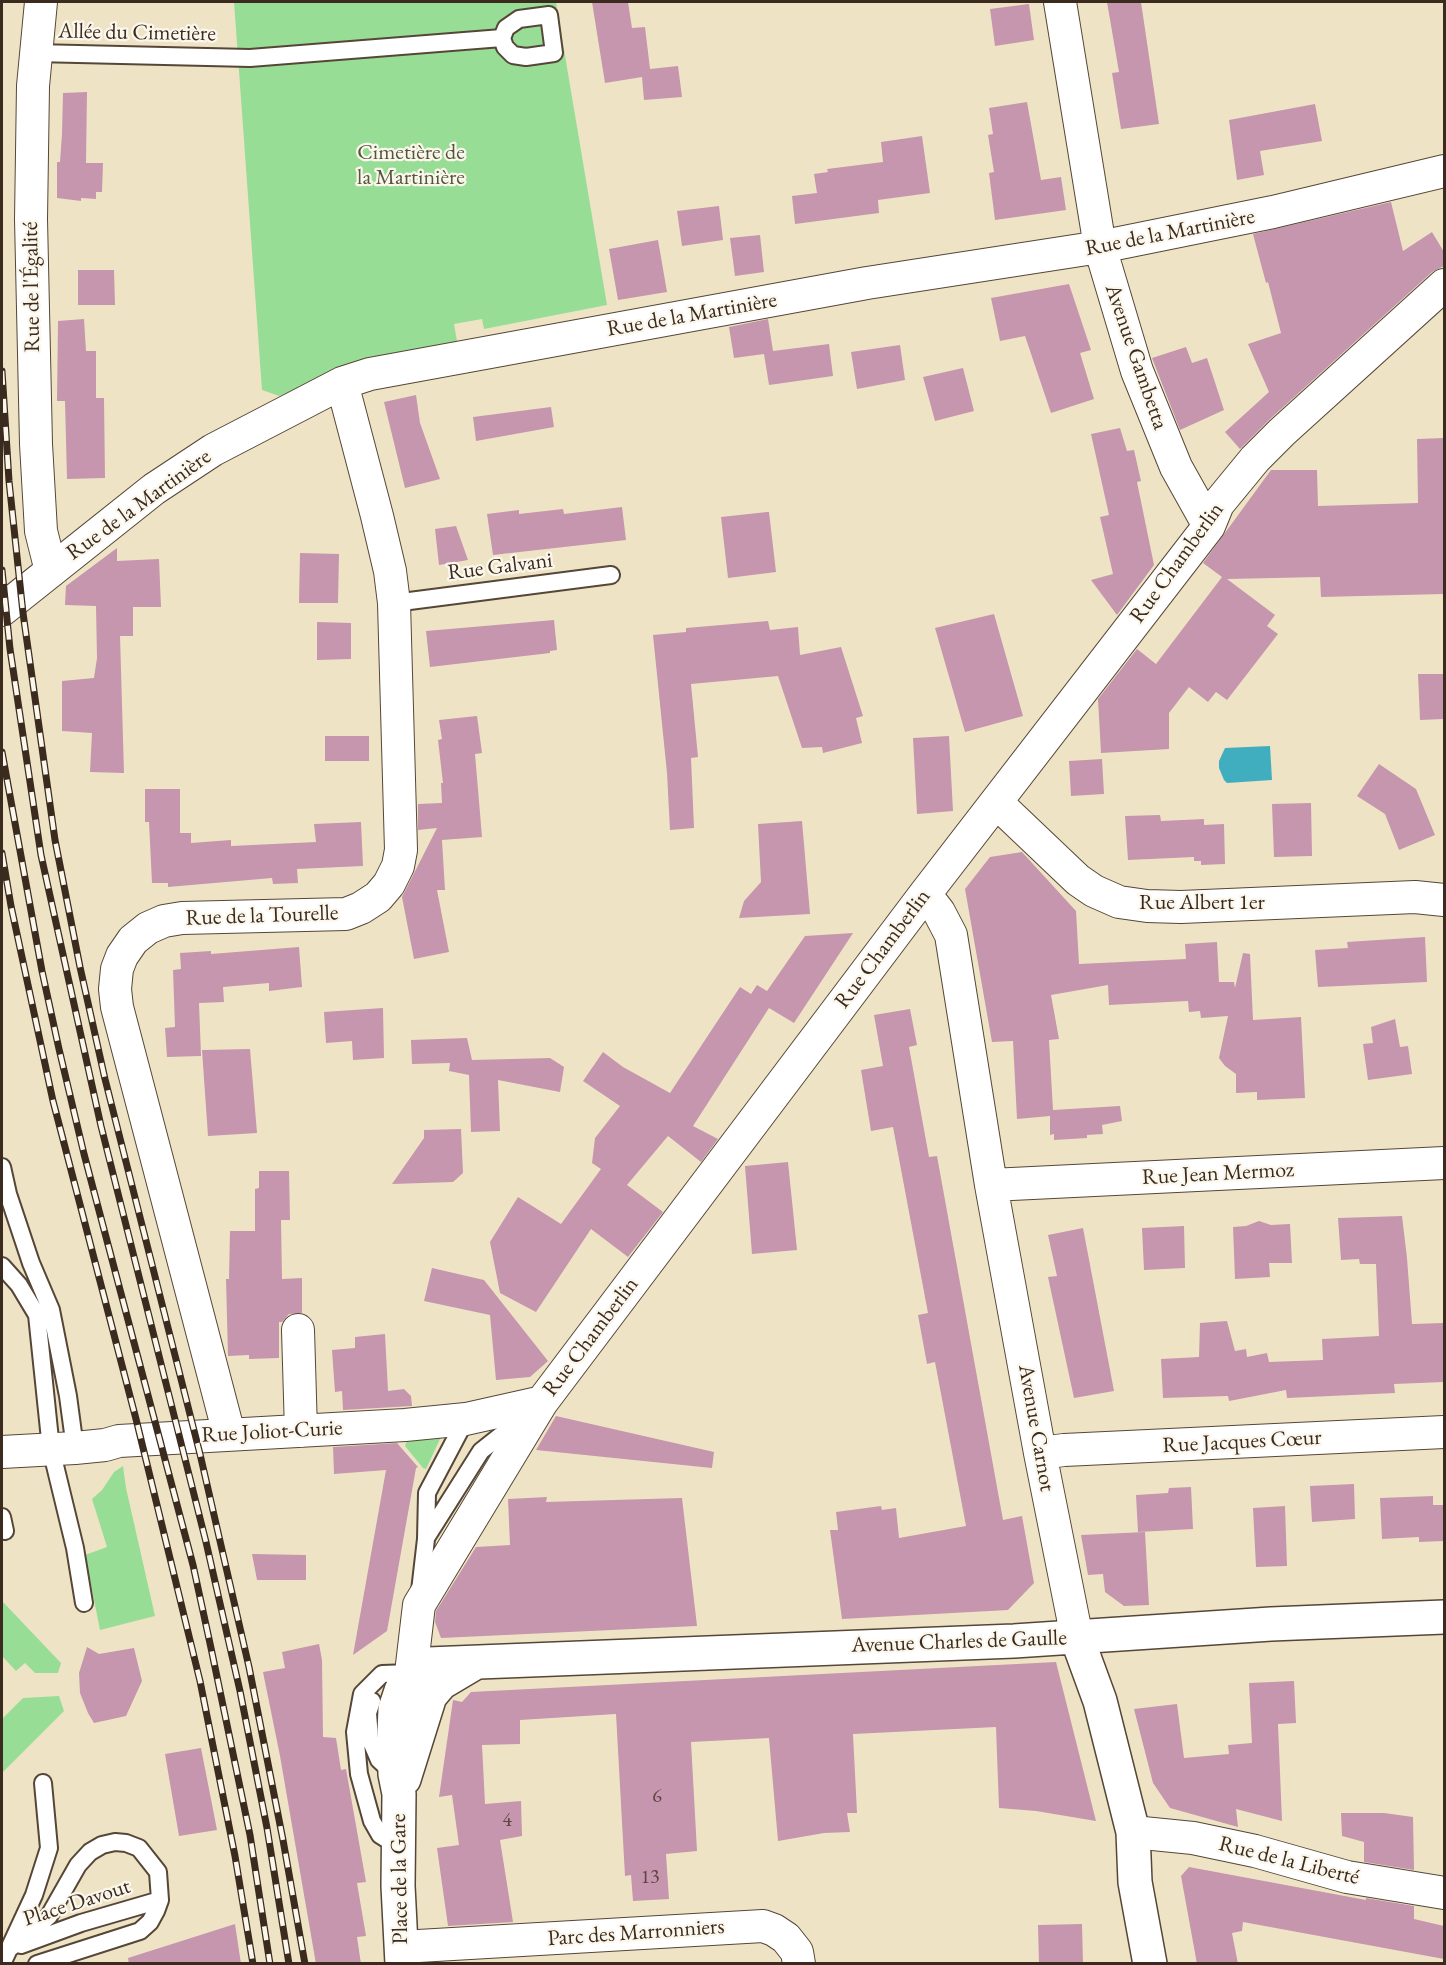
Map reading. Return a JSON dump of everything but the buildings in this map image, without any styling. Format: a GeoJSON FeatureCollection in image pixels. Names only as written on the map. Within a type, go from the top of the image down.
{"type":"FeatureCollection","features":[{"type":"Feature","properties":{"kind":"street","name":"Rue de l'Égalité"},"geometry":{"type":"LineString","coordinates":[[41,2],[33,86],[30,219],[36,444],[41,531],[51,571]]}},
{"type":"Feature","properties":{"kind":"street","name":"Avenue Gambetta"},"geometry":{"type":"LineString","coordinates":[[1060,2],[1100,247],[1137,371],[1176,467],[1209,526]]}},
{"type":"Feature","properties":{"kind":"street","name":"Rue de la Martinière"},"geometry":{"type":"LineString","coordinates":[[2,610],[154,489],[213,450],[342,382],[370,374],[867,283],[1100,247],[1273,212],[1444,171]]}},
{"type":"Feature","properties":{"kind":"street","name":"Rue Chamberlin"},"geometry":{"type":"LineString","coordinates":[[421,1685],[419,1605],[542,1402],[925,894],[1209,526],[1218,504],[1255,459],[1282,432],[1444,285]]}},
{"type":"Feature","properties":{"kind":"street","name":"Rue de la Tourelle"},"geometry":{"type":"LineString","coordinates":[[229,1434],[117,1007],[115,989],[117,969],[122,956],[133,940],[148,928],[164,921],[182,918],[346,914],[378,897],[389,884],[398,866],[401,850],[394,603],[390,571],[342,382]]}},
{"type":"Feature","properties":{"kind":"street","name":"Rue Albert 1er"},"geometry":{"type":"LineString","coordinates":[[996,802],[1078,880],[1094,891],[1119,902],[1181,907],[1415,897],[1444,900]]}},
{"type":"Feature","properties":{"kind":"street","name":"Avenue Carnot"},"geometry":{"type":"LineString","coordinates":[[925,894],[939,912],[951,935],[991,1185],[1040,1453],[1077,1638],[1100,1701],[1133,1832],[1135,1881],[1150,1964]]}},
{"type":"Feature","properties":{"kind":"street","name":"Rue Jean Mermoz"},"geometry":{"type":"LineString","coordinates":[[991,1185],[1444,1163]]}},
{"type":"Feature","properties":{"kind":"street"},"geometry":{"type":"LineString","coordinates":[[298,1330],[301,1431]]}},
{"type":"Feature","properties":{"kind":"street","name":"Rue Joliot-Curie"},"geometry":{"type":"LineString","coordinates":[[2,1452],[63,1449],[118,1441],[405,1425],[466,1419],[542,1402]]}},
{"type":"Feature","properties":{"kind":"street","name":"Rue Jacques Cœur"},"geometry":{"type":"LineString","coordinates":[[1040,1453],[1444,1432]]}},
{"type":"Feature","properties":{"kind":"street","name":"Avenue Charles de Gaulle"},"geometry":{"type":"LineString","coordinates":[[421,1685],[428,1664],[473,1664],[721,1651],[1077,1638],[1271,1624],[1444,1617]]}},
{"type":"Feature","properties":{"kind":"street","name":"Place de la Gare"},"geometry":{"type":"LineString","coordinates":[[397,1784],[415,1743],[421,1685],[401,1692],[395,1709],[401,1955]]}},
{"type":"Feature","properties":{"kind":"street","name":"Rue de la Liberté"},"geometry":{"type":"LineString","coordinates":[[1133,1832],[1193,1838],[1255,1851],[1347,1877],[1444,1893]]}},
{"type":"Feature","properties":{"kind":"street","name":"Parc des Marronniers"},"geometry":{"type":"LineString","coordinates":[[401,1955],[454,1954],[763,1926],[786,1938],[797,1952],[799,1964]]}},
{"type":"Feature","properties":{"kind":"lane","name":"Allée du Cimetière"},"geometry":{"type":"LineString","coordinates":[[35,53],[238,58],[502,38]]}},
{"type":"Feature","properties":{"kind":"lane","name":"Rue Galvani"},"geometry":{"type":"LineString","coordinates":[[394,603],[612,575]]}},
{"type":"Feature","properties":{"kind":"lane"},"geometry":{"type":"LineString","coordinates":[[2,1167],[8,1194],[31,1263],[51,1310],[68,1396],[63,1449]]}},
{"type":"Feature","properties":{"kind":"lane"},"geometry":{"type":"LineString","coordinates":[[2,1266],[19,1285],[37,1315],[63,1449],[84,1603]]}},
{"type":"Feature","properties":{"kind":"lane"},"geometry":{"type":"LineString","coordinates":[[426,1539],[481,1451],[542,1402]]}},
{"type":"Feature","properties":{"kind":"lane"},"geometry":{"type":"LineString","coordinates":[[419,1605],[426,1539],[427,1493],[466,1419]]}},
{"type":"Feature","properties":{"kind":"lane"},"geometry":{"type":"LineString","coordinates":[[399,1847],[380,1835],[372,1821],[359,1774],[355,1732],[362,1694],[382,1674],[421,1685]]}},
{"type":"Feature","properties":{"kind":"lane"},"geometry":{"type":"LineString","coordinates":[[5,1956],[34,1895],[49,1848],[43,1783]]}},
{"type":"Feature","properties":{"kind":"lane","name":"Place Davout"},"geometry":{"type":"LineString","coordinates":[[5,1956],[49,1916],[78,1865],[90,1852],[102,1845],[115,1842],[139,1848],[158,1872],[160,1900],[150,1922],[140,1930],[37,1964]]}},
{"type":"Feature","properties":{"kind":"lane","name":"Place Davout"},"geometry":{"type":"LineString","coordinates":[[5,1956],[81,1923],[160,1900]]}},
{"type":"Feature","properties":{"kind":"green space","name":"Cimetière de la Martinière"},"geometry":{"type":"Polygon","coordinates":[[[234,2],[556,2],[607,305],[484,329],[482,319],[454,324],[459,352],[352,368],[279,396],[262,390],[234,2]]]}},
{"type":"Feature","properties":{"kind":"green space"},"geometry":{"type":"Polygon","coordinates":[[[408,1436],[441,1437],[426,1469],[405,1446],[408,1436]]]}},
{"type":"Feature","properties":{"kind":"green space"},"geometry":{"type":"Polygon","coordinates":[[[123,1466],[155,1616],[100,1630],[85,1555],[107,1547],[92,1499],[102,1490],[114,1472],[123,1466]]]}},
{"type":"Feature","properties":{"kind":"green space"},"geometry":{"type":"Polygon","coordinates":[[[3,1602],[61,1663],[58,1673],[35,1673],[25,1663],[16,1671],[2,1656],[3,1602]]]}},
{"type":"Feature","properties":{"kind":"green space"},"geometry":{"type":"Polygon","coordinates":[[[59,1696],[64,1711],[2,1773],[2,1719],[23,1698],[59,1696]]]}},
{"type":"Feature","properties":{"kind":"water"},"geometry":{"type":"Polygon","coordinates":[[[1270,746],[1272,780],[1227,783],[1224,780],[1219,761],[1225,748],[1270,746]]]}},
{"type":"Feature","properties":{"kind":"railway"},"geometry":{"type":"LineString","coordinates":[[2,371],[9,481],[23,613],[55,840],[105,1079],[200,1454],[249,1667],[305,1964]]}},
{"type":"Feature","properties":{"kind":"railway"},"geometry":{"type":"LineString","coordinates":[[2,570],[10,649],[41,855],[101,1126],[206,1542],[240,1691],[267,1828],[289,1964]]}},
{"type":"Feature","properties":{"kind":"railway"},"geometry":{"type":"LineString","coordinates":[[2,752],[42,971],[59,1049],[84,1154],[193,1565],[250,1835],[270,1964]]}},
{"type":"Feature","properties":{"kind":"railway"},"geometry":{"type":"LineString","coordinates":[[2,853],[11,906],[53,1101],[136,1419],[200,1681],[235,1856],[253,1964]]}}]}
